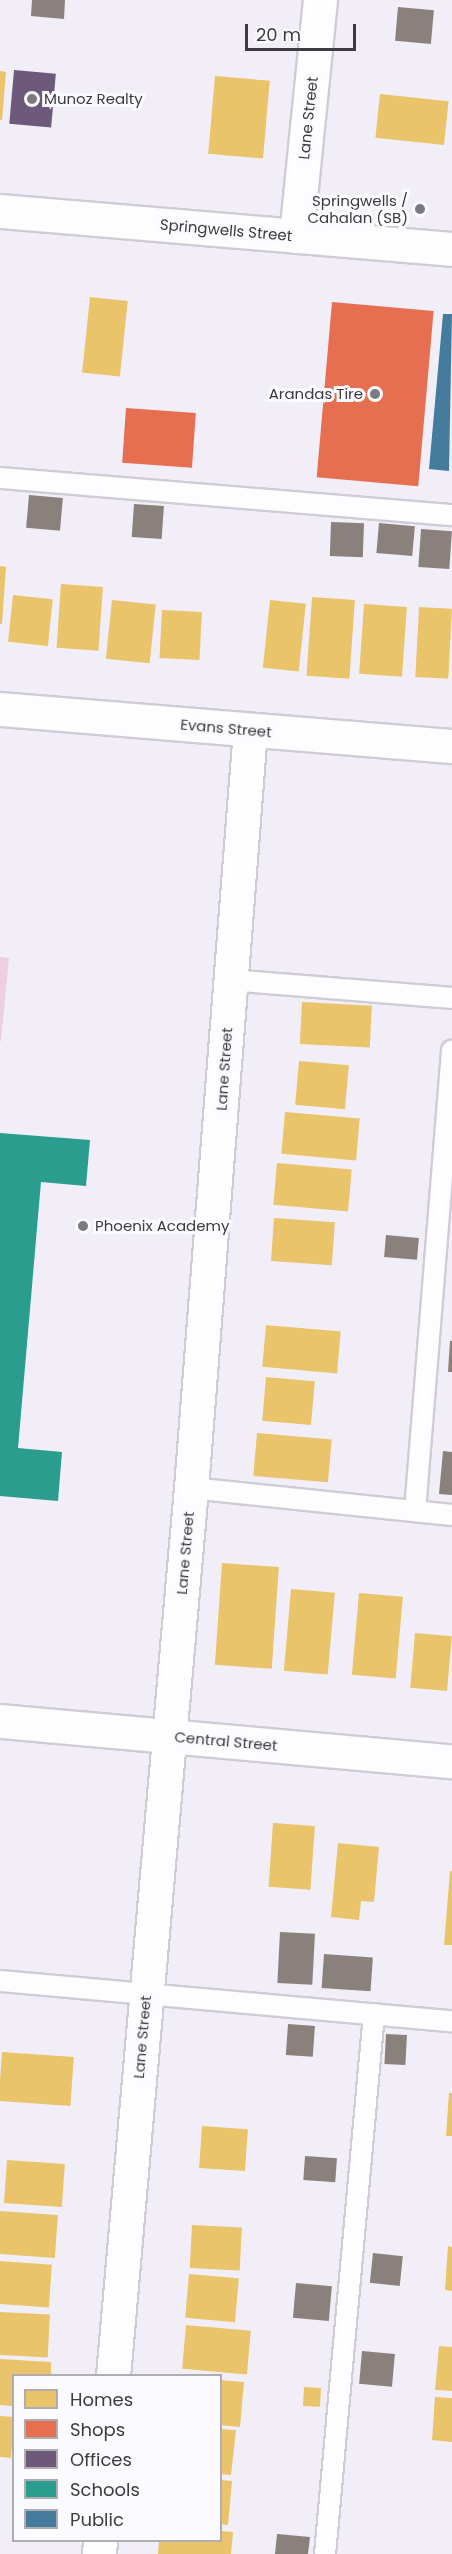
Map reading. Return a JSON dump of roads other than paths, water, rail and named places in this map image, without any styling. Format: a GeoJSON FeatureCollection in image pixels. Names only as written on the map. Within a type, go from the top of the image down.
{"type":"FeatureCollection","features":[{"type":"Feature","properties":{"kind":"street","name":"Lane Street"},"geometry":{"type":"LineString","coordinates":[[296,236],[320,0]]}},
{"type":"Feature","properties":{"kind":"street","name":"Springwells Street"},"geometry":{"type":"LineString","coordinates":[[0,211],[452,249]]}},
{"type":"Feature","properties":{"kind":"street","name":"Evans Street"},"geometry":{"type":"LineString","coordinates":[[0,709],[452,746]]}},
{"type":"Feature","properties":{"kind":"street","name":"Lane Street"},"geometry":{"type":"LineString","coordinates":[[113,2374],[191,1488],[250,730]]}},
{"type":"Feature","properties":{"kind":"street","name":"Central Street"},"geometry":{"type":"LineString","coordinates":[[0,1721],[452,1761]]}},
{"type":"Feature","properties":{"kind":"lane"},"geometry":{"type":"LineString","coordinates":[[0,478],[452,515]]}},
{"type":"Feature","properties":{"kind":"lane"},"geometry":{"type":"LineString","coordinates":[[230,980],[452,998]]}},
{"type":"Feature","properties":{"kind":"lane"},"geometry":{"type":"LineString","coordinates":[[415,1511],[452,1050]]}},
{"type":"Feature","properties":{"kind":"lane"},"geometry":{"type":"LineString","coordinates":[[191,1488],[452,1515]]}},
{"type":"Feature","properties":{"kind":"lane"},"geometry":{"type":"LineString","coordinates":[[0,1981],[452,2021]]}},
{"type":"Feature","properties":{"kind":"lane"},"geometry":{"type":"LineString","coordinates":[[325,2554],[374,2014]]}},
{"type":"Feature","properties":{"kind":"place","name":"Munoz Realty"},"geometry":{"type":"Point","coordinates":[32,99]}},
{"type":"Feature","properties":{"kind":"place","name":"Springwells / Cahalan (SB)"},"geometry":{"type":"Point","coordinates":[420,209]}},
{"type":"Feature","properties":{"kind":"place","name":"Arandas Tire"},"geometry":{"type":"Point","coordinates":[375,394]}},
{"type":"Feature","properties":{"kind":"place","name":"Phoenix Academy"},"geometry":{"type":"Point","coordinates":[83,1226]}}]}
